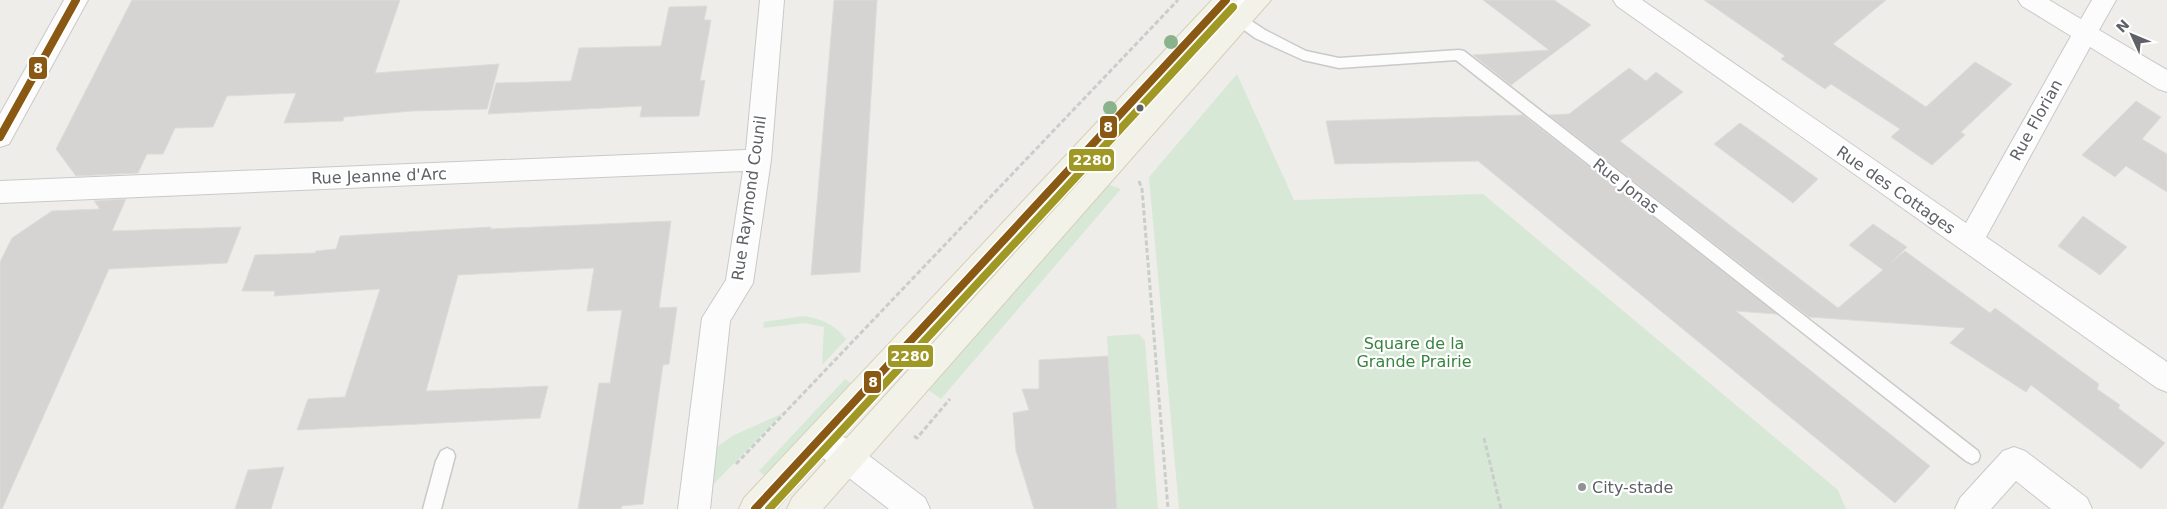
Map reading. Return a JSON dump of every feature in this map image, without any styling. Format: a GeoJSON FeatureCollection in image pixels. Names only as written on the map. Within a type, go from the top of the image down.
{"type":"FeatureCollection","features":[{"type":"Feature","properties":{"kind":"main road"},"geometry":{"type":"LineString","coordinates":[[755,509],[1236,7],[1259,0]]}},
{"type":"Feature","properties":{"kind":"main road"},"geometry":{"type":"LineString","coordinates":[[803,509],[1236,7]]}},
{"type":"Feature","properties":{"kind":"street"},"geometry":{"type":"LineString","coordinates":[[0,137],[76,0]]}},
{"type":"Feature","properties":{"kind":"street","name":"Rue Raymond Counil"},"geometry":{"type":"LineString","coordinates":[[694,509],[716,318],[739,283],[758,160],[772,0]]}},
{"type":"Feature","properties":{"kind":"street","name":"Rue des Cottages"},"geometry":{"type":"LineString","coordinates":[[1624,0],[2167,379]]}},
{"type":"Feature","properties":{"kind":"street"},"geometry":{"type":"LineString","coordinates":[[2030,0],[2167,82]]}},
{"type":"Feature","properties":{"kind":"street","name":"Rue Florian"},"geometry":{"type":"LineString","coordinates":[[1970,242],[1989,204],[2104,0]]}},
{"type":"Feature","properties":{"kind":"street","name":"Rue Jeanne d'Arc"},"geometry":{"type":"LineString","coordinates":[[0,192],[758,160]]}},
{"type":"Feature","properties":{"kind":"street"},"geometry":{"type":"LineString","coordinates":[[821,438],[914,509]]}},
{"type":"Feature","properties":{"kind":"street"},"geometry":{"type":"LineString","coordinates":[[1971,509],[2014,461],[2076,509]]}},
{"type":"Feature","properties":{"kind":"lane","name":"Rue Jonas"},"geometry":{"type":"LineString","coordinates":[[1236,7],[1260,34],[1303,55],[1339,63],[1459,56],[1972,456]]}},
{"type":"Feature","properties":{"kind":"lane"},"geometry":{"type":"LineString","coordinates":[[432,509],[447,456]]}},
{"type":"Feature","properties":{"kind":"path"},"geometry":{"type":"LineString","coordinates":[[732,468],[1178,0]]}},
{"type":"Feature","properties":{"kind":"path"},"geometry":{"type":"LineString","coordinates":[[1137,175],[1142,189],[1168,509]]}},
{"type":"Feature","properties":{"kind":"path"},"geometry":{"type":"LineString","coordinates":[[1484,438],[1501,509]]}},
{"type":"Feature","properties":{"kind":"green space","name":"Square de la Grande Prairie"},"geometry":{"type":"Polygon","coordinates":[[[1237,74],[1294,200],[1483,194],[1838,490],[1846,509],[1179,509],[1149,177],[1237,74]]]}},
{"type":"Feature","properties":{"kind":"green space"},"geometry":{"type":"Polygon","coordinates":[[[1107,184],[1121,189],[941,399],[927,389],[1107,184]]]}},
{"type":"Feature","properties":{"kind":"green space"},"geometry":{"type":"Polygon","coordinates":[[[803,316],[816,318],[827,323],[846,339],[855,330],[822,365],[824,327],[805,323],[763,328],[764,322],[803,316]]]}},
{"type":"Feature","properties":{"kind":"green space"},"geometry":{"type":"Polygon","coordinates":[[[1139,334],[1145,341],[1158,509],[1117,509],[1107,336],[1139,334]]]}},
{"type":"Feature","properties":{"kind":"green space"},"geometry":{"type":"Polygon","coordinates":[[[845,379],[855,386],[768,479],[759,471],[845,379]]]}},
{"type":"Feature","properties":{"kind":"green space"},"geometry":{"type":"Polygon","coordinates":[[[783,413],[710,488],[717,447],[732,436],[783,413]]]}},
{"type":"Feature","properties":{"kind":"building"},"geometry":{"type":"Polygon","coordinates":[[[132,0],[400,0],[375,73],[499,64],[487,109],[412,111],[344,117],[343,121],[284,123],[296,93],[227,96],[213,127],[175,128],[163,154],[147,154],[138,173],[76,176],[56,149],[132,0]]]}},
{"type":"Feature","properties":{"kind":"building"},"geometry":{"type":"Polygon","coordinates":[[[834,0],[877,0],[860,272],[811,275],[834,0]]]}},
{"type":"Feature","properties":{"kind":"building"},"geometry":{"type":"Polygon","coordinates":[[[1483,0],[1554,0],[1591,25],[1511,85],[1473,55],[1549,50],[1483,0]]]}},
{"type":"Feature","properties":{"kind":"building"},"geometry":{"type":"Polygon","coordinates":[[[1704,0],[1886,0],[1833,44],[1926,107],[1975,62],[2012,84],[1961,132],[1965,135],[1932,165],[1891,137],[1900,129],[1831,84],[1825,89],[1781,59],[1785,56],[1704,0]]]}},
{"type":"Feature","properties":{"kind":"building"},"geometry":{"type":"Polygon","coordinates":[[[707,6],[704,20],[711,20],[700,81],[705,80],[699,116],[640,117],[642,106],[488,114],[496,83],[571,81],[579,48],[661,46],[669,7],[707,6]]]}},
{"type":"Feature","properties":{"kind":"building"},"geometry":{"type":"Polygon","coordinates":[[[1629,68],[1646,81],[1656,72],[1683,92],[1620,141],[1838,308],[1883,270],[1849,245],[1873,224],[1907,247],[1892,262],[1905,251],[1990,313],[1995,308],[2099,384],[2097,389],[2120,405],[2118,408],[2165,443],[2141,469],[2031,385],[2026,392],[1950,343],[1965,328],[1809,317],[1549,115],[1569,114],[1629,68]]]}},
{"type":"Feature","properties":{"kind":"building"},"geometry":{"type":"Polygon","coordinates":[[[2136,101],[2161,117],[2142,139],[2167,154],[2167,192],[2126,166],[2115,177],[2082,155],[2136,101]]]}},
{"type":"Feature","properties":{"kind":"building"},"geometry":{"type":"Polygon","coordinates":[[[1523,115],[1777,314],[1736,311],[1930,466],[1895,503],[1478,161],[1335,164],[1326,121],[1523,115]]]}},
{"type":"Feature","properties":{"kind":"building"},"geometry":{"type":"Polygon","coordinates":[[[1740,123],[1818,179],[1793,203],[1714,144],[1740,123]]]}},
{"type":"Feature","properties":{"kind":"building"},"geometry":{"type":"Polygon","coordinates":[[[126,199],[112,231],[241,227],[227,263],[109,269],[2,509],[0,509],[0,262],[12,238],[52,211],[100,209],[94,201],[126,199]]]}},
{"type":"Feature","properties":{"kind":"building"},"geometry":{"type":"Polygon","coordinates":[[[2083,216],[2127,247],[2100,275],[2058,246],[2083,216]]]}},
{"type":"Feature","properties":{"kind":"building"},"geometry":{"type":"Polygon","coordinates":[[[671,221],[659,308],[677,307],[669,364],[663,365],[643,504],[622,506],[621,509],[578,509],[599,383],[610,383],[622,310],[587,311],[594,268],[458,275],[426,391],[548,386],[540,418],[297,430],[308,399],[345,397],[380,289],[274,296],[275,291],[242,291],[255,255],[315,253],[316,251],[336,249],[340,236],[491,227],[490,229],[671,221]]]}},
{"type":"Feature","properties":{"kind":"building"},"geometry":{"type":"Polygon","coordinates":[[[1108,356],[1117,509],[1034,509],[1016,451],[1013,413],[1029,410],[1022,389],[1039,389],[1039,360],[1108,356]]]}},
{"type":"Feature","properties":{"kind":"building"},"geometry":{"type":"Polygon","coordinates":[[[284,467],[271,509],[235,509],[248,470],[284,467]]]}},
{"type":"Feature","properties":{"kind":"transit line","name":"8"},"geometry":{"type":"LineString","coordinates":[[0,137],[76,0]]}},
{"type":"Feature","properties":{"kind":"transit line","name":"8"},"geometry":{"type":"LineString","coordinates":[[755,509],[1226,0]]}},
{"type":"Feature","properties":{"kind":"transit line","name":"2280"},"geometry":{"type":"LineString","coordinates":[[769,509],[1233,7]]}},
{"type":"Feature","properties":{"kind":"place","name":"City-stade"},"geometry":{"type":"Point","coordinates":[1582,487]}}]}
